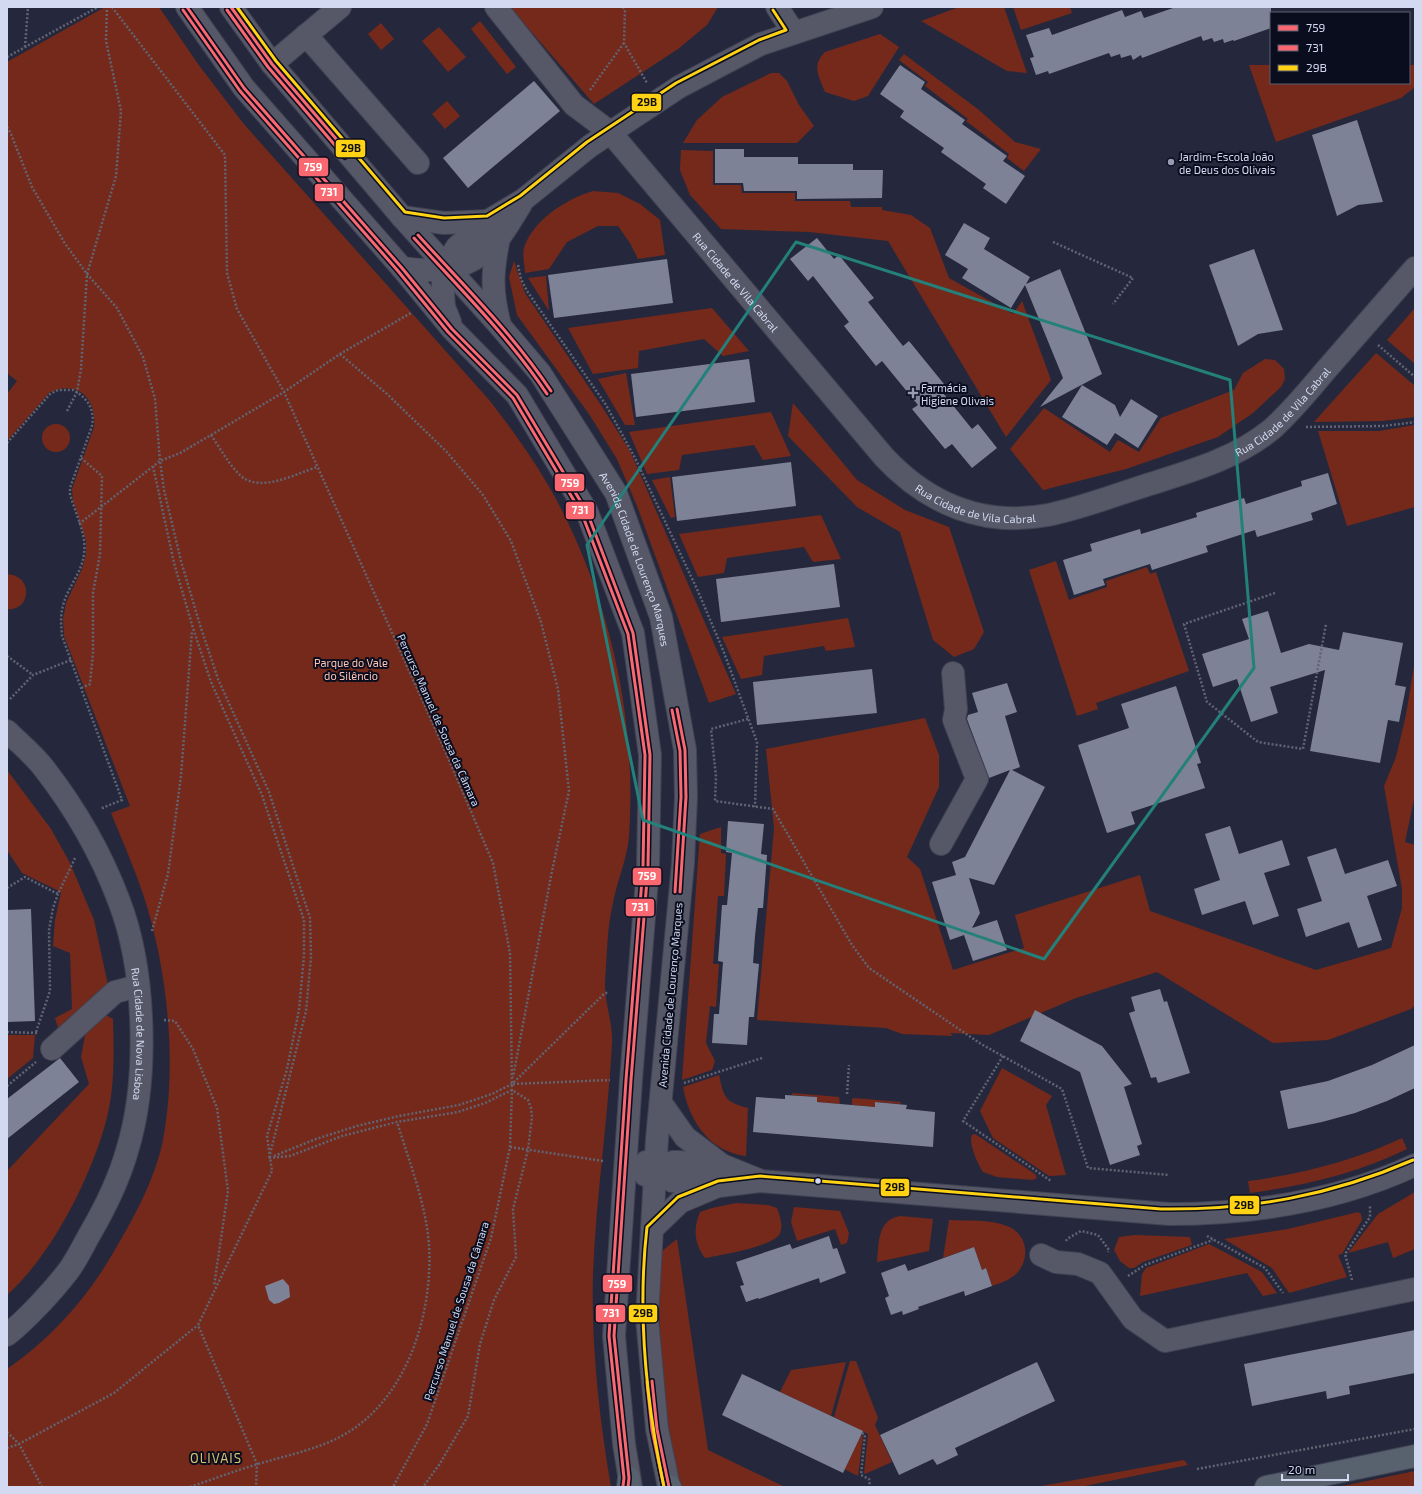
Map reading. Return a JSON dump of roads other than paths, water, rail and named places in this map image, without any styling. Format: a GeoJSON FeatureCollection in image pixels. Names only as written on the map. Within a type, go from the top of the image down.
{"type":"FeatureCollection","features":[{"type":"Feature","properties":{"kind":"main road"},"geometry":{"type":"LineString","coordinates":[[1266,1487],[1415,1456]]}},
{"type":"Feature","properties":{"kind":"street"},"geometry":{"type":"LineString","coordinates":[[187,7],[244,88],[402,268],[452,328],[517,396],[587,512],[632,633],[650,756],[648,867],[627,1136],[614,1336],[629,1484]]}},
{"type":"Feature","properties":{"kind":"street","name":"Avenida Cidade de Lourenço Marques"},"geometry":{"type":"LineString","coordinates":[[231,7],[272,64],[447,269],[500,326],[540,373],[616,493],[661,618],[685,750],[686,797],[682,862],[655,1170],[647,1318],[657,1429],[669,1487]]}},
{"type":"Feature","properties":{"kind":"street"},"geometry":{"type":"LineString","coordinates":[[272,64],[340,7]]}},
{"type":"Feature","properties":{"kind":"street","name":"Rua Cidade de Vila Cabral"},"geometry":{"type":"LineString","coordinates":[[496,7],[574,104],[610,132],[898,472],[914,485],[937,499],[968,512],[988,516],[1022,518],[1050,514],[1208,466],[1242,450],[1267,432],[1285,416],[1415,268]]}},
{"type":"Feature","properties":{"kind":"street"},"geometry":{"type":"LineString","coordinates":[[777,7],[794,33]]}},
{"type":"Feature","properties":{"kind":"street"},"geometry":{"type":"LineString","coordinates":[[402,268],[419,270],[447,269],[459,267],[470,262],[493,230],[524,200],[590,146],[679,87],[761,44],[872,7]]}},
{"type":"Feature","properties":{"kind":"street"},"geometry":{"type":"LineString","coordinates":[[306,35],[418,163]]}},
{"type":"Feature","properties":{"kind":"street"},"geometry":{"type":"LineString","coordinates":[[402,217],[493,230]]}},
{"type":"Feature","properties":{"kind":"street"},"geometry":{"type":"LineString","coordinates":[[493,230],[493,289],[494,302],[500,326]]}},
{"type":"Feature","properties":{"kind":"street"},"geometry":{"type":"LineString","coordinates":[[447,269],[443,282],[444,307],[452,328]]}},
{"type":"Feature","properties":{"kind":"street"},"geometry":{"type":"LineString","coordinates":[[941,844],[977,779],[954,720],[956,709],[953,673]]}},
{"type":"Feature","properties":{"kind":"street","name":"Rua Cidade de Nova Lisboa"},"geometry":{"type":"LineString","coordinates":[[7,731],[43,767],[82,823],[102,860],[120,902],[131,944],[138,986],[142,1038],[139,1097],[128,1150],[108,1202],[69,1270],[18,1327],[7,1335]]}},
{"type":"Feature","properties":{"kind":"street"},"geometry":{"type":"LineString","coordinates":[[52,1049],[115,992],[138,986]]}},
{"type":"Feature","properties":{"kind":"street"},"geometry":{"type":"LineString","coordinates":[[661,1103],[685,1137],[720,1175]]}},
{"type":"Feature","properties":{"kind":"street"},"geometry":{"type":"LineString","coordinates":[[627,1136],[640,1156],[655,1170]]}},
{"type":"Feature","properties":{"kind":"street"},"geometry":{"type":"LineString","coordinates":[[625,1185],[673,1162],[720,1175],[760,1181],[1162,1214],[1202,1214],[1284,1206],[1324,1197],[1363,1186],[1415,1165]]}},
{"type":"Feature","properties":{"kind":"street"},"geometry":{"type":"LineString","coordinates":[[652,1230],[680,1202],[720,1175]]}},
{"type":"Feature","properties":{"kind":"street"},"geometry":{"type":"LineString","coordinates":[[1041,1255],[1056,1262],[1078,1264],[1100,1273],[1133,1319],[1165,1341],[1415,1289]]}},
{"type":"Feature","properties":{"kind":"place","name":"Jardim-Escola João de Deus dos Olivais"},"geometry":{"type":"Point","coordinates":[1171,162]}},
{"type":"Feature","properties":{"kind":"place","name":"Farmácia Higiene Olivais"},"geometry":{"type":"Point","coordinates":[913,393]}},
{"type":"Feature","properties":{"kind":"district","name":"OLIVAIS"},"geometry":{"type":"Point","coordinates":[216,1458]}},
{"type":"Feature","properties":{"kind":"park label","name":"Parque do Vale do Silêncio"},"geometry":{"type":"Point","coordinates":[351,668]}}]}
